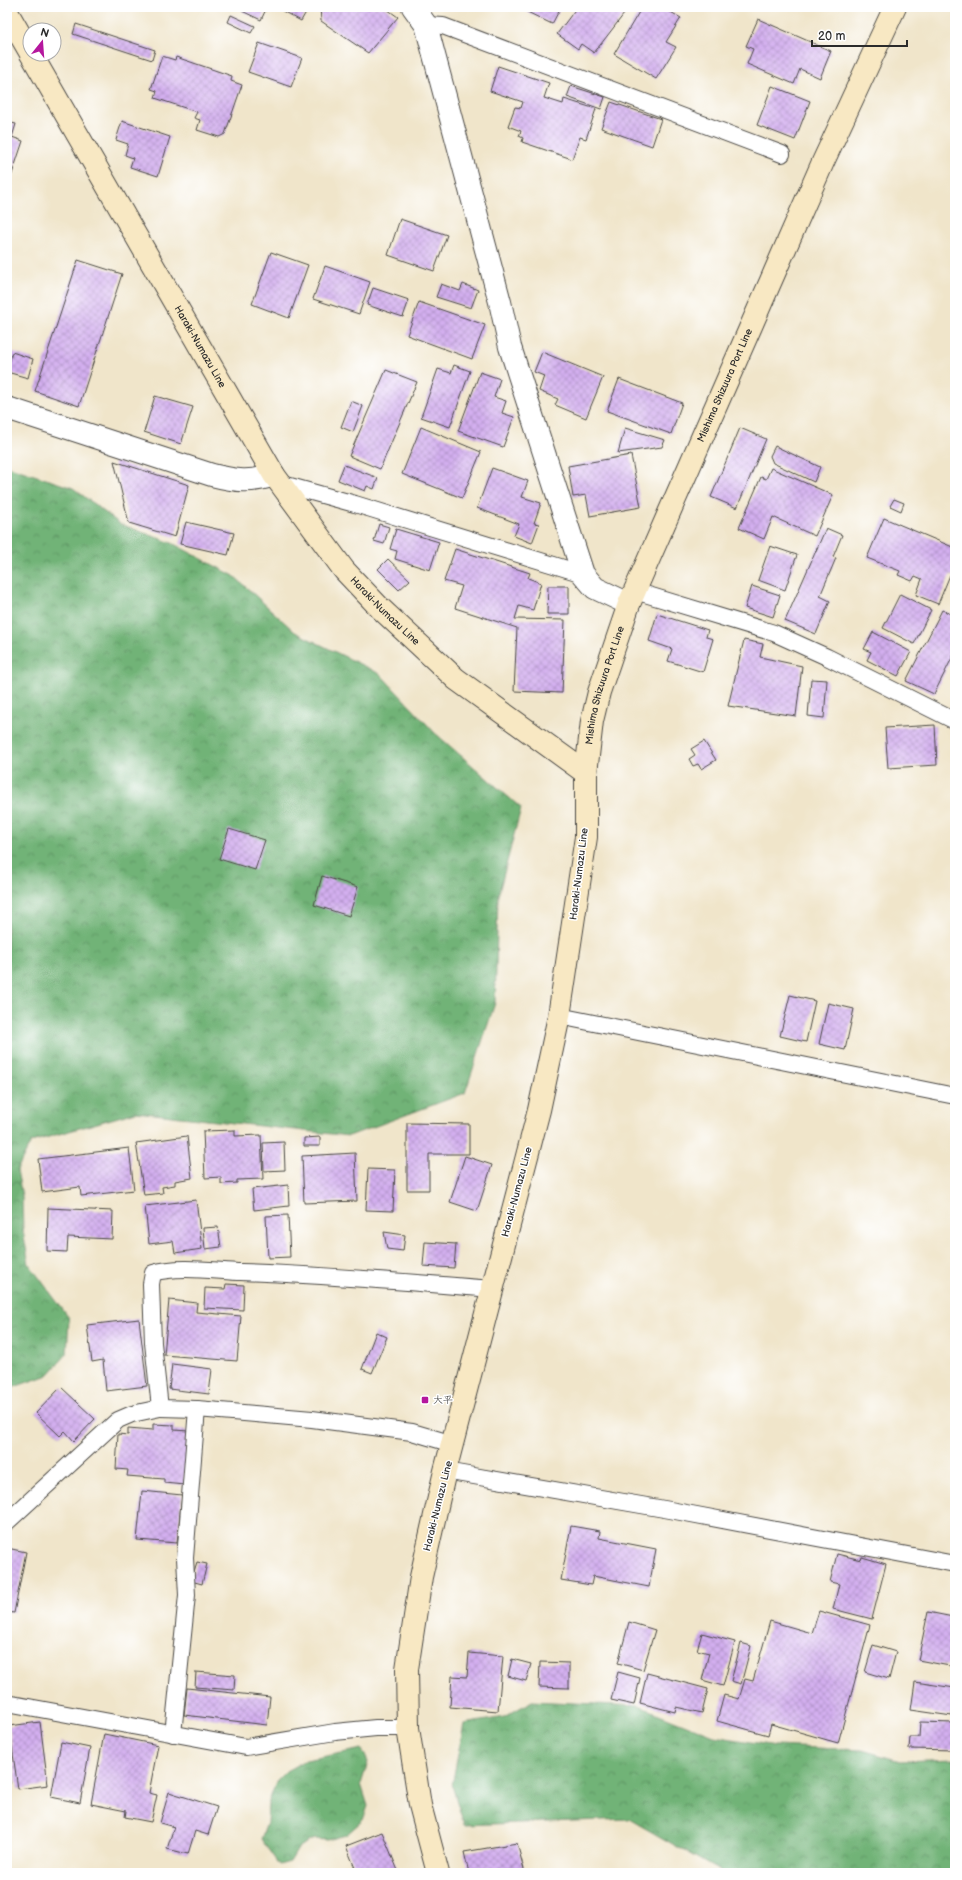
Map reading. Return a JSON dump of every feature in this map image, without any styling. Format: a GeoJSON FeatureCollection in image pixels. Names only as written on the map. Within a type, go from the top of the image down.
{"type":"FeatureCollection","features":[{"type":"Feature","properties":{"kind":"main road","name":"Mishima Shizuura Port Line"},"geometry":{"type":"LineString","coordinates":[[586,773],[592,721],[599,692],[632,597],[823,162],[895,7]]}},
{"type":"Feature","properties":{"kind":"main road","name":"Haraki-Numazu Line"},"geometry":{"type":"LineString","coordinates":[[7,12],[22,38]]}},
{"type":"Feature","properties":{"kind":"main road","name":"Haraki-Numazu Line"},"geometry":{"type":"LineString","coordinates":[[36,62],[276,479],[344,570],[380,608],[456,679],[586,773],[586,837],[559,1016],[539,1110],[445,1470],[421,1577],[406,1669],[408,1728],[420,1805],[438,1873]]}},
{"type":"Feature","properties":{"kind":"street"},"geometry":{"type":"LineString","coordinates":[[413,7],[426,25],[500,302],[510,347],[583,574],[595,588],[632,597]]}},
{"type":"Feature","properties":{"kind":"street"},"geometry":{"type":"LineString","coordinates":[[7,408],[212,475],[239,481],[276,479]]}},
{"type":"Feature","properties":{"kind":"lane"},"geometry":{"type":"LineString","coordinates":[[426,25],[443,26],[782,154]]}},
{"type":"Feature","properties":{"kind":"lane"},"geometry":{"type":"LineString","coordinates":[[276,479],[583,574]]}},
{"type":"Feature","properties":{"kind":"lane"},"geometry":{"type":"LineString","coordinates":[[632,597],[774,634],[827,657],[951,719]]}},
{"type":"Feature","properties":{"kind":"lane"},"geometry":{"type":"LineString","coordinates":[[559,1016],[955,1096]]}},
{"type":"Feature","properties":{"kind":"lane"},"geometry":{"type":"LineString","coordinates":[[160,1408],[153,1343],[151,1284],[153,1273],[160,1271],[184,1270],[252,1272],[492,1289]]}},
{"type":"Feature","properties":{"kind":"lane"},"geometry":{"type":"LineString","coordinates":[[7,1522],[118,1420],[132,1414],[160,1408],[198,1409],[312,1419],[412,1432],[453,1444]]}},
{"type":"Feature","properties":{"kind":"lane"},"geometry":{"type":"LineString","coordinates":[[173,1734],[187,1595],[185,1558],[198,1409]]}},
{"type":"Feature","properties":{"kind":"lane"},"geometry":{"type":"LineString","coordinates":[[445,1470],[692,1514],[955,1564]]}},
{"type":"Feature","properties":{"kind":"lane"},"geometry":{"type":"LineString","coordinates":[[7,1704],[246,1747],[335,1732],[376,1728],[408,1728]]}},
{"type":"Feature","properties":{"kind":"green space"},"geometry":{"type":"Polygon","coordinates":[[[7,466],[73,488],[120,524],[172,543],[234,576],[295,632],[380,674],[435,733],[521,808],[498,896],[495,1003],[465,1093],[349,1136],[136,1112],[31,1142],[17,1170],[22,1196],[23,1231],[29,1264],[69,1318],[67,1354],[48,1375],[11,1388],[7,1385],[7,466]]]}},
{"type":"Feature","properties":{"kind":"green space"},"geometry":{"type":"Polygon","coordinates":[[[532,1701],[639,1706],[714,1736],[776,1746],[862,1750],[900,1761],[955,1759],[955,1873],[723,1873],[629,1819],[464,1825],[452,1785],[464,1724],[504,1717],[532,1701]]]}},
{"type":"Feature","properties":{"kind":"green space"},"geometry":{"type":"Polygon","coordinates":[[[362,1749],[368,1762],[361,1784],[368,1806],[363,1820],[346,1835],[327,1840],[315,1839],[299,1847],[290,1862],[279,1865],[261,1839],[267,1823],[268,1804],[277,1780],[286,1771],[306,1760],[362,1749]]]}},
{"type":"Feature","properties":{"kind":"building"},"geometry":{"type":"Polygon","coordinates":[[[244,7],[267,7],[261,20],[242,11],[244,7]]]}},
{"type":"Feature","properties":{"kind":"building"},"geometry":{"type":"Polygon","coordinates":[[[275,7],[309,7],[301,21],[275,7]]]}},
{"type":"Feature","properties":{"kind":"building"},"geometry":{"type":"Polygon","coordinates":[[[320,7],[384,7],[398,17],[368,53],[321,21],[320,7]]]}},
{"type":"Feature","properties":{"kind":"building"},"geometry":{"type":"Polygon","coordinates":[[[517,7],[561,7],[552,24],[517,7]]]}},
{"type":"Feature","properties":{"kind":"building"},"geometry":{"type":"Polygon","coordinates":[[[577,7],[615,7],[624,14],[594,53],[581,44],[578,49],[557,34],[577,7]]]}},
{"type":"Feature","properties":{"kind":"building"},"geometry":{"type":"Polygon","coordinates":[[[642,7],[662,7],[681,18],[666,42],[676,47],[656,79],[614,54],[642,7]]]}},
{"type":"Feature","properties":{"kind":"building"},"geometry":{"type":"Polygon","coordinates":[[[231,15],[255,26],[251,33],[228,22],[231,15]]]}},
{"type":"Feature","properties":{"kind":"building"},"geometry":{"type":"Polygon","coordinates":[[[758,19],[831,51],[820,78],[800,69],[794,84],[747,64],[753,49],[746,46],[758,19]]]}},
{"type":"Feature","properties":{"kind":"building"},"geometry":{"type":"Polygon","coordinates":[[[76,24],[155,50],[152,60],[73,34],[76,24]]]}},
{"type":"Feature","properties":{"kind":"building"},"geometry":{"type":"Polygon","coordinates":[[[259,43],[302,58],[291,87],[248,72],[259,43]]]}},
{"type":"Feature","properties":{"kind":"building"},"geometry":{"type":"Polygon","coordinates":[[[162,56],[175,60],[176,57],[232,76],[231,81],[242,85],[225,134],[219,137],[197,130],[200,120],[194,118],[197,112],[155,98],[157,91],[151,89],[162,56]]]}},
{"type":"Feature","properties":{"kind":"building"},"geometry":{"type":"Polygon","coordinates":[[[498,66],[549,83],[544,98],[563,104],[564,99],[596,109],[586,139],[580,137],[572,159],[522,142],[523,138],[519,136],[521,131],[508,126],[515,107],[521,108],[523,102],[490,91],[498,66]]]}},
{"type":"Feature","properties":{"kind":"building"},"geometry":{"type":"Polygon","coordinates":[[[571,86],[605,97],[601,109],[567,97],[571,86]]]}},
{"type":"Feature","properties":{"kind":"building"},"geometry":{"type":"Polygon","coordinates":[[[772,86],[810,101],[795,140],[757,125],[772,86]]]}},
{"type":"Feature","properties":{"kind":"building"},"geometry":{"type":"Polygon","coordinates":[[[611,102],[661,119],[652,146],[601,128],[611,102]]]}},
{"type":"Feature","properties":{"kind":"building"},"geometry":{"type":"Polygon","coordinates":[[[122,121],[170,137],[158,176],[130,167],[133,158],[125,155],[128,144],[116,140],[122,121]]]}},
{"type":"Feature","properties":{"kind":"building"},"geometry":{"type":"Polygon","coordinates":[[[7,122],[16,124],[12,137],[23,141],[10,180],[7,179],[7,122]]]}},
{"type":"Feature","properties":{"kind":"building"},"geometry":{"type":"Polygon","coordinates":[[[400,219],[447,235],[434,271],[388,255],[400,219]]]}},
{"type":"Feature","properties":{"kind":"building"},"geometry":{"type":"Polygon","coordinates":[[[271,252],[308,265],[289,318],[252,304],[271,252]]]}},
{"type":"Feature","properties":{"kind":"building"},"geometry":{"type":"Polygon","coordinates":[[[78,260],[122,274],[79,406],[35,391],[78,260]]]}},
{"type":"Feature","properties":{"kind":"building"},"geometry":{"type":"Polygon","coordinates":[[[325,266],[370,282],[359,314],[313,299],[325,266]]]}},
{"type":"Feature","properties":{"kind":"building"},"geometry":{"type":"Polygon","coordinates":[[[441,284],[460,291],[463,284],[478,290],[471,308],[436,297],[441,284]]]}},
{"type":"Feature","properties":{"kind":"building"},"geometry":{"type":"Polygon","coordinates":[[[373,288],[409,300],[403,317],[367,305],[373,288]]]}},
{"type":"Feature","properties":{"kind":"building"},"geometry":{"type":"Polygon","coordinates":[[[419,302],[485,325],[472,359],[407,335],[419,302]]]}},
{"type":"Feature","properties":{"kind":"building"},"geometry":{"type":"Polygon","coordinates":[[[12,352],[33,359],[28,378],[7,372],[12,352]]]}},
{"type":"Feature","properties":{"kind":"building"},"geometry":{"type":"Polygon","coordinates":[[[542,352],[603,377],[586,418],[555,405],[558,399],[539,391],[544,376],[534,372],[542,352]]]}},
{"type":"Feature","properties":{"kind":"building"},"geometry":{"type":"Polygon","coordinates":[[[454,365],[470,371],[450,427],[421,417],[438,369],[451,373],[454,365]]]}},
{"type":"Feature","properties":{"kind":"building"},"geometry":{"type":"Polygon","coordinates":[[[386,370],[417,382],[380,469],[349,456],[386,370]]]}},
{"type":"Feature","properties":{"kind":"building"},"geometry":{"type":"Polygon","coordinates":[[[480,372],[500,379],[494,397],[506,401],[502,413],[514,417],[503,447],[458,431],[480,372]]]}},
{"type":"Feature","properties":{"kind":"building"},"geometry":{"type":"Polygon","coordinates":[[[619,379],[682,403],[671,434],[607,411],[619,379]]]}},
{"type":"Feature","properties":{"kind":"building"},"geometry":{"type":"Polygon","coordinates":[[[155,396],[193,407],[181,444],[144,432],[155,396]]]}},
{"type":"Feature","properties":{"kind":"building"},"geometry":{"type":"Polygon","coordinates":[[[351,401],[363,406],[353,432],[341,427],[351,401]]]}},
{"type":"Feature","properties":{"kind":"building"},"geometry":{"type":"Polygon","coordinates":[[[421,427],[481,452],[462,498],[402,474],[421,427]]]}},
{"type":"Feature","properties":{"kind":"building"},"geometry":{"type":"Polygon","coordinates":[[[625,428],[665,440],[662,447],[618,453],[625,428]]]}},
{"type":"Feature","properties":{"kind":"building"},"geometry":{"type":"Polygon","coordinates":[[[740,428],[766,439],[737,508],[711,497],[740,428]]]}},
{"type":"Feature","properties":{"kind":"building"},"geometry":{"type":"Polygon","coordinates":[[[775,446],[820,467],[814,482],[773,463],[770,456],[775,446]]]}},
{"type":"Feature","properties":{"kind":"building"},"geometry":{"type":"Polygon","coordinates":[[[631,455],[641,507],[590,516],[586,495],[573,497],[568,466],[631,455]]]}},
{"type":"Feature","properties":{"kind":"building"},"geometry":{"type":"Polygon","coordinates":[[[114,461],[189,485],[175,537],[129,523],[114,461]]]}},
{"type":"Feature","properties":{"kind":"building"},"geometry":{"type":"Polygon","coordinates":[[[344,465],[378,478],[374,489],[367,486],[365,491],[338,480],[344,465]]]}},
{"type":"Feature","properties":{"kind":"building"},"geometry":{"type":"Polygon","coordinates":[[[492,468],[528,481],[522,497],[541,503],[534,523],[539,524],[532,543],[514,536],[519,524],[477,508],[492,468]]]}},
{"type":"Feature","properties":{"kind":"building"},"geometry":{"type":"Polygon","coordinates":[[[771,468],[833,495],[815,536],[773,517],[764,539],[739,528],[761,477],[766,479],[771,468]]]}},
{"type":"Feature","properties":{"kind":"building"},"geometry":{"type":"Polygon","coordinates":[[[894,499],[904,503],[901,511],[890,506],[894,499]]]}},
{"type":"Feature","properties":{"kind":"building"},"geometry":{"type":"Polygon","coordinates":[[[884,518],[955,548],[955,577],[950,575],[938,604],[916,595],[922,579],[915,576],[912,581],[898,575],[900,571],[867,558],[884,518]]]}},
{"type":"Feature","properties":{"kind":"building"},"geometry":{"type":"Polygon","coordinates":[[[186,522],[234,533],[228,555],[180,544],[186,522]]]}},
{"type":"Feature","properties":{"kind":"building"},"geometry":{"type":"Polygon","coordinates":[[[379,524],[389,527],[384,544],[374,541],[379,524]]]}},
{"type":"Feature","properties":{"kind":"building"},"geometry":{"type":"Polygon","coordinates":[[[826,528],[842,535],[833,557],[836,558],[820,596],[830,601],[816,634],[785,621],[826,528]]]}},
{"type":"Feature","properties":{"kind":"building"},"geometry":{"type":"Polygon","coordinates":[[[396,529],[439,542],[430,570],[395,559],[397,551],[390,549],[396,529]]]}},
{"type":"Feature","properties":{"kind":"building"},"geometry":{"type":"Polygon","coordinates":[[[770,546],[797,555],[785,590],[758,580],[770,546]]]}},
{"type":"Feature","properties":{"kind":"building"},"geometry":{"type":"Polygon","coordinates":[[[455,549],[530,573],[528,578],[541,583],[533,610],[519,606],[515,619],[565,620],[562,693],[514,691],[517,628],[455,608],[462,586],[444,581],[455,549]]]}},
{"type":"Feature","properties":{"kind":"building"},"geometry":{"type":"Polygon","coordinates":[[[388,559],[410,580],[399,590],[378,569],[388,559]]]}},
{"type":"Feature","properties":{"kind":"building"},"geometry":{"type":"Polygon","coordinates":[[[548,586],[569,586],[569,614],[547,614],[548,586]]]}},
{"type":"Feature","properties":{"kind":"building"},"geometry":{"type":"Polygon","coordinates":[[[752,586],[780,595],[773,617],[745,608],[752,586]]]}},
{"type":"Feature","properties":{"kind":"building"},"geometry":{"type":"Polygon","coordinates":[[[900,594],[931,610],[914,644],[883,628],[900,594]]]}},
{"type":"Feature","properties":{"kind":"building"},"geometry":{"type":"Polygon","coordinates":[[[942,610],[955,616],[955,652],[934,694],[906,681],[942,610]]]}},
{"type":"Feature","properties":{"kind":"building"},"geometry":{"type":"Polygon","coordinates":[[[657,614],[708,630],[706,637],[713,639],[703,672],[668,661],[672,649],[649,641],[657,614]]]}},
{"type":"Feature","properties":{"kind":"building"},"geometry":{"type":"Polygon","coordinates":[[[873,632],[911,652],[898,676],[867,660],[871,652],[864,649],[873,632]]]}},
{"type":"Feature","properties":{"kind":"building"},"geometry":{"type":"Polygon","coordinates":[[[744,640],[763,644],[760,657],[802,666],[796,716],[728,706],[744,640]]]}},
{"type":"Feature","properties":{"kind":"building"},"geometry":{"type":"Polygon","coordinates":[[[811,679],[827,680],[824,718],[808,716],[811,679]]]}},
{"type":"Feature","properties":{"kind":"building"},"geometry":{"type":"Polygon","coordinates":[[[935,725],[937,765],[888,768],[885,728],[935,725]]]}},
{"type":"Feature","properties":{"kind":"building"},"geometry":{"type":"Polygon","coordinates":[[[704,741],[716,760],[701,769],[698,764],[693,766],[689,759],[695,755],[691,749],[704,741]]]}},
{"type":"Feature","properties":{"kind":"building"},"geometry":{"type":"Polygon","coordinates":[[[229,829],[265,840],[255,870],[219,859],[229,829]]]}},
{"type":"Feature","properties":{"kind":"building"},"geometry":{"type":"Polygon","coordinates":[[[322,876],[358,887],[349,916],[314,905],[322,876]]]}},
{"type":"Feature","properties":{"kind":"building"},"geometry":{"type":"Polygon","coordinates":[[[790,995],[815,1001],[806,1042],[780,1036],[790,995]]]}},
{"type":"Feature","properties":{"kind":"building"},"geometry":{"type":"Polygon","coordinates":[[[828,1003],[854,1009],[845,1050],[819,1044],[828,1003]]]}},
{"type":"Feature","properties":{"kind":"building"},"geometry":{"type":"Polygon","coordinates":[[[407,1123],[469,1124],[469,1154],[429,1154],[429,1190],[407,1190],[407,1123]]]}},
{"type":"Feature","properties":{"kind":"building"},"geometry":{"type":"Polygon","coordinates":[[[235,1130],[235,1136],[261,1135],[263,1179],[237,1180],[237,1183],[221,1184],[221,1177],[205,1178],[203,1131],[235,1130]]]}},
{"type":"Feature","properties":{"kind":"building"},"geometry":{"type":"Polygon","coordinates":[[[187,1136],[192,1178],[175,1181],[175,1185],[162,1187],[163,1193],[144,1195],[136,1143],[187,1136]]]}},
{"type":"Feature","properties":{"kind":"building"},"geometry":{"type":"Polygon","coordinates":[[[320,1137],[320,1146],[304,1146],[304,1138],[320,1137]]]}},
{"type":"Feature","properties":{"kind":"building"},"geometry":{"type":"Polygon","coordinates":[[[284,1142],[285,1170],[264,1171],[263,1143],[284,1142]]]}},
{"type":"Feature","properties":{"kind":"building"},"geometry":{"type":"Polygon","coordinates":[[[129,1148],[134,1190],[81,1196],[80,1187],[42,1192],[38,1159],[129,1148]]]}},
{"type":"Feature","properties":{"kind":"building"},"geometry":{"type":"Polygon","coordinates":[[[355,1153],[357,1201],[304,1203],[302,1156],[355,1153]]]}},
{"type":"Feature","properties":{"kind":"building"},"geometry":{"type":"Polygon","coordinates":[[[465,1156],[492,1165],[477,1211],[450,1202],[465,1156]]]}},
{"type":"Feature","properties":{"kind":"building"},"geometry":{"type":"Polygon","coordinates":[[[368,1169],[395,1170],[393,1211],[366,1210],[368,1169]]]}},
{"type":"Feature","properties":{"kind":"building"},"geometry":{"type":"Polygon","coordinates":[[[288,1185],[289,1206],[254,1210],[252,1189],[288,1185]]]}},
{"type":"Feature","properties":{"kind":"building"},"geometry":{"type":"Polygon","coordinates":[[[196,1200],[202,1249],[175,1253],[173,1241],[149,1244],[145,1206],[196,1200]]]}},
{"type":"Feature","properties":{"kind":"building"},"geometry":{"type":"Polygon","coordinates":[[[48,1208],[113,1211],[112,1239],[68,1237],[67,1252],[47,1251],[48,1208]]]}},
{"type":"Feature","properties":{"kind":"building"},"geometry":{"type":"Polygon","coordinates":[[[288,1215],[290,1257],[268,1258],[266,1216],[288,1215]]]}},
{"type":"Feature","properties":{"kind":"building"},"geometry":{"type":"Polygon","coordinates":[[[218,1227],[221,1247],[205,1249],[203,1228],[218,1227]]]}},
{"type":"Feature","properties":{"kind":"building"},"geometry":{"type":"Polygon","coordinates":[[[384,1232],[405,1235],[403,1251],[387,1249],[384,1232]]]}},
{"type":"Feature","properties":{"kind":"building"},"geometry":{"type":"Polygon","coordinates":[[[425,1242],[456,1244],[454,1268],[423,1266],[425,1242]]]}},
{"type":"Feature","properties":{"kind":"building"},"geometry":{"type":"Polygon","coordinates":[[[226,1284],[244,1285],[243,1310],[204,1308],[205,1288],[225,1289],[226,1284]]]}},
{"type":"Feature","properties":{"kind":"building"},"geometry":{"type":"Polygon","coordinates":[[[169,1300],[197,1303],[196,1312],[241,1316],[237,1361],[164,1355],[169,1300]]]}},
{"type":"Feature","properties":{"kind":"building"},"geometry":{"type":"Polygon","coordinates":[[[139,1319],[147,1386],[106,1391],[103,1360],[92,1362],[87,1325],[139,1319]]]}},
{"type":"Feature","properties":{"kind":"building"},"geometry":{"type":"Polygon","coordinates":[[[376,1332],[387,1337],[372,1373],[362,1369],[376,1332]]]}},
{"type":"Feature","properties":{"kind":"building"},"geometry":{"type":"Polygon","coordinates":[[[172,1364],[212,1369],[209,1394],[169,1389],[172,1364]]]}},
{"type":"Feature","properties":{"kind":"building"},"geometry":{"type":"Polygon","coordinates":[[[61,1387],[95,1419],[74,1441],[65,1431],[60,1436],[36,1413],[61,1387]]]}},
{"type":"Feature","properties":{"kind":"building"},"geometry":{"type":"Polygon","coordinates":[[[153,1424],[174,1425],[174,1430],[188,1431],[184,1485],[164,1483],[164,1479],[127,1476],[128,1470],[116,1469],[118,1434],[128,1435],[128,1428],[153,1430],[153,1424]]]}},
{"type":"Feature","properties":{"kind":"building"},"geometry":{"type":"Polygon","coordinates":[[[142,1491],[182,1495],[177,1543],[137,1540],[142,1491]]]}},
{"type":"Feature","properties":{"kind":"building"},"geometry":{"type":"Polygon","coordinates":[[[571,1526],[600,1531],[599,1538],[656,1549],[649,1587],[593,1576],[591,1585],[561,1580],[571,1526]]]}},
{"type":"Feature","properties":{"kind":"building"},"geometry":{"type":"Polygon","coordinates":[[[7,1548],[26,1552],[14,1613],[7,1612],[7,1548]]]}},
{"type":"Feature","properties":{"kind":"building"},"geometry":{"type":"Polygon","coordinates":[[[837,1554],[861,1560],[862,1557],[886,1564],[872,1619],[833,1609],[839,1584],[830,1582],[837,1554]]]}},
{"type":"Feature","properties":{"kind":"building"},"geometry":{"type":"Polygon","coordinates":[[[197,1562],[207,1564],[202,1584],[191,1581],[197,1562]]]}},
{"type":"Feature","properties":{"kind":"building"},"geometry":{"type":"Polygon","coordinates":[[[954,1608],[955,1667],[918,1660],[928,1612],[953,1617],[954,1608]]]}},
{"type":"Feature","properties":{"kind":"building"},"geometry":{"type":"Polygon","coordinates":[[[819,1611],[870,1625],[838,1743],[771,1724],[768,1735],[717,1721],[724,1695],[739,1699],[745,1679],[753,1681],[770,1621],[812,1633],[819,1611]]]}},
{"type":"Feature","properties":{"kind":"building"},"geometry":{"type":"Polygon","coordinates":[[[629,1622],[655,1630],[643,1670],[618,1663],[629,1622]]]}},
{"type":"Feature","properties":{"kind":"building"},"geometry":{"type":"Polygon","coordinates":[[[702,1633],[735,1642],[723,1686],[702,1680],[709,1653],[697,1650],[702,1633]]]}},
{"type":"Feature","properties":{"kind":"building"},"geometry":{"type":"Polygon","coordinates":[[[741,1643],[751,1646],[741,1684],[731,1681],[741,1643]]]}},
{"type":"Feature","properties":{"kind":"building"},"geometry":{"type":"Polygon","coordinates":[[[873,1645],[896,1652],[889,1679],[865,1672],[873,1645]]]}},
{"type":"Feature","properties":{"kind":"building"},"geometry":{"type":"Polygon","coordinates":[[[469,1653],[503,1656],[498,1711],[450,1707],[452,1676],[467,1677],[469,1653]]]}},
{"type":"Feature","properties":{"kind":"building"},"geometry":{"type":"Polygon","coordinates":[[[512,1659],[531,1664],[526,1681],[508,1676],[512,1659]]]}},
{"type":"Feature","properties":{"kind":"building"},"geometry":{"type":"Polygon","coordinates":[[[540,1662],[569,1663],[569,1688],[539,1687],[540,1662]]]}},
{"type":"Feature","properties":{"kind":"building"},"geometry":{"type":"Polygon","coordinates":[[[196,1672],[235,1675],[234,1690],[195,1687],[196,1672]]]}},
{"type":"Feature","properties":{"kind":"building"},"geometry":{"type":"Polygon","coordinates":[[[618,1672],[640,1678],[634,1705],[611,1700],[618,1672]]]}},
{"type":"Feature","properties":{"kind":"building"},"geometry":{"type":"Polygon","coordinates":[[[647,1673],[708,1689],[702,1713],[676,1707],[675,1712],[640,1703],[647,1673]]]}},
{"type":"Feature","properties":{"kind":"building"},"geometry":{"type":"Polygon","coordinates":[[[915,1682],[955,1688],[952,1716],[911,1710],[915,1682]]]}},
{"type":"Feature","properties":{"kind":"building"},"geometry":{"type":"Polygon","coordinates":[[[187,1688],[270,1697],[267,1725],[184,1715],[187,1688]]]}},
{"type":"Feature","properties":{"kind":"building"},"geometry":{"type":"Polygon","coordinates":[[[40,1722],[48,1785],[18,1789],[9,1726],[40,1722]]]}},
{"type":"Feature","properties":{"kind":"building"},"geometry":{"type":"Polygon","coordinates":[[[920,1722],[954,1723],[954,1750],[909,1749],[910,1737],[919,1737],[920,1722]]]}},
{"type":"Feature","properties":{"kind":"building"},"geometry":{"type":"Polygon","coordinates":[[[104,1734],[158,1745],[149,1793],[157,1795],[151,1822],[125,1817],[126,1811],[91,1804],[104,1734]]]}},
{"type":"Feature","properties":{"kind":"building"},"geometry":{"type":"Polygon","coordinates":[[[61,1742],[90,1748],[80,1803],[51,1797],[61,1742]]]}},
{"type":"Feature","properties":{"kind":"building"},"geometry":{"type":"Polygon","coordinates":[[[8,1761],[10,1784],[7,1784],[8,1761]]]}},
{"type":"Feature","properties":{"kind":"building"},"geometry":{"type":"Polygon","coordinates":[[[169,1792],[217,1807],[208,1835],[195,1831],[188,1854],[167,1849],[174,1827],[160,1823],[169,1792]]]}},
{"type":"Feature","properties":{"kind":"building"},"geometry":{"type":"Polygon","coordinates":[[[382,1832],[399,1873],[357,1873],[346,1846],[382,1832]]]}},
{"type":"Feature","properties":{"kind":"building"},"geometry":{"type":"Polygon","coordinates":[[[517,1843],[525,1873],[469,1873],[464,1852],[517,1843]]]}},
{"type":"Feature","properties":{"kind":"place","name":"大平"},"geometry":{"type":"Point","coordinates":[425,1400]}}]}
